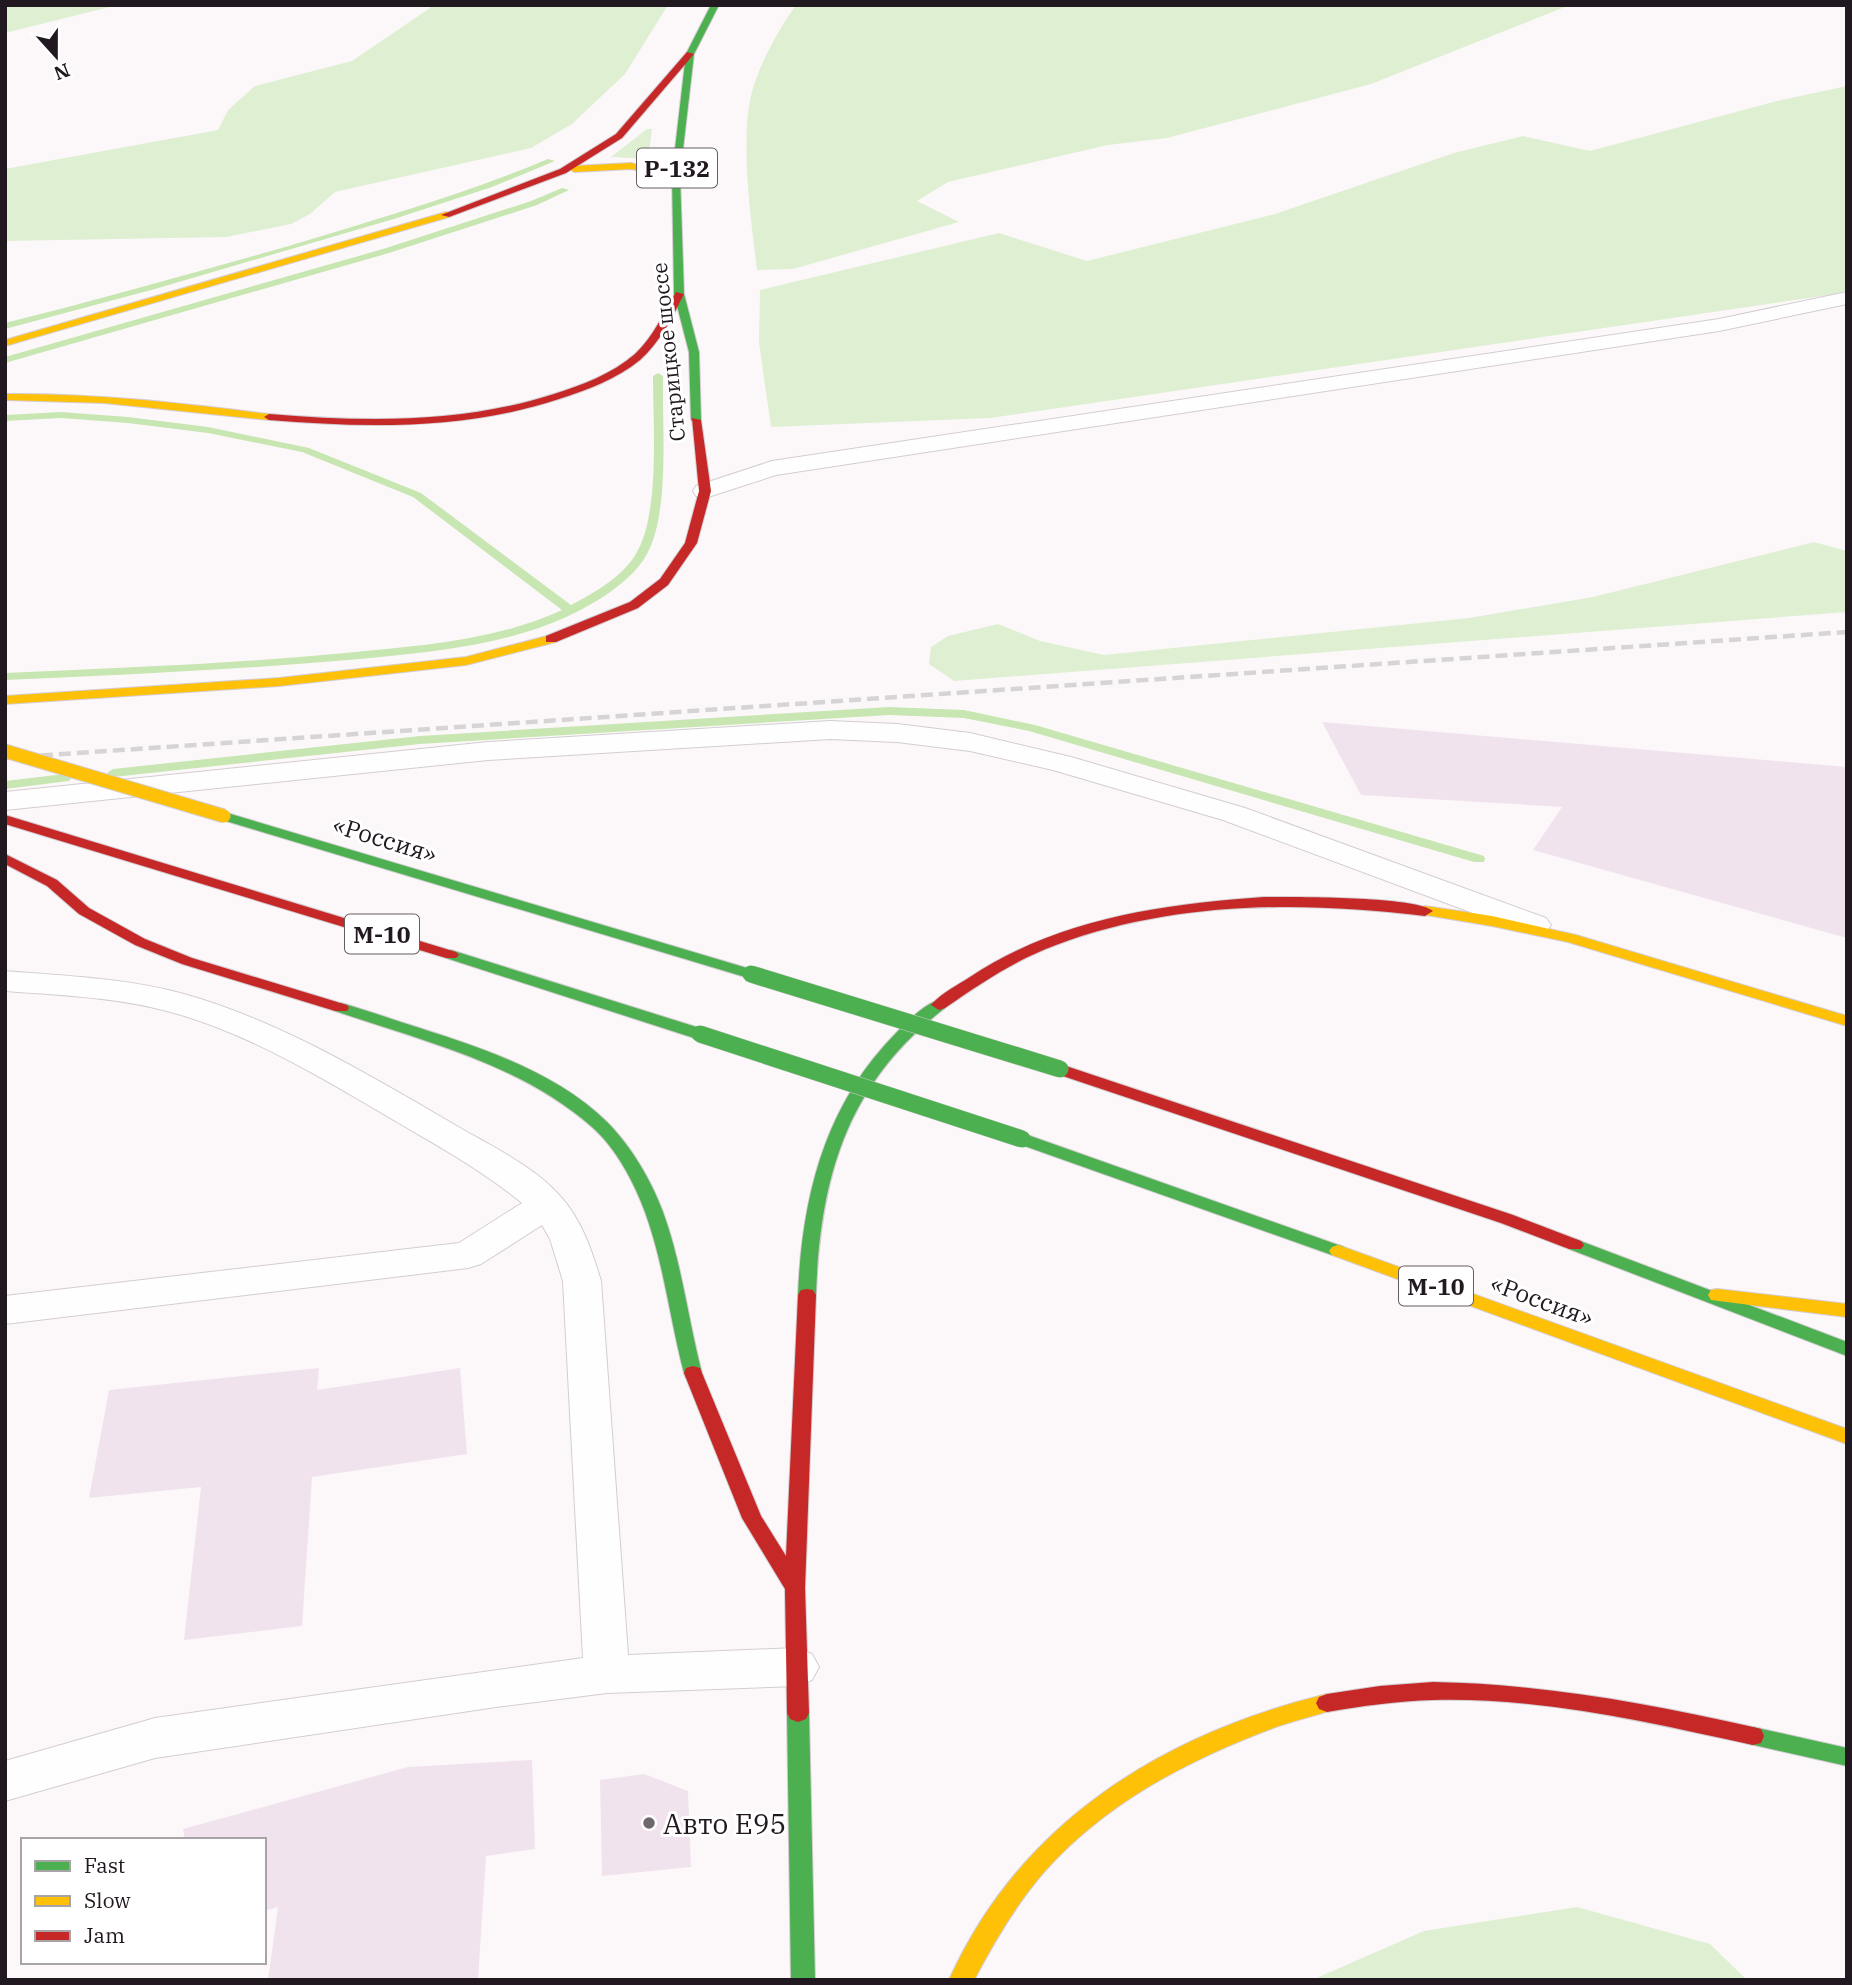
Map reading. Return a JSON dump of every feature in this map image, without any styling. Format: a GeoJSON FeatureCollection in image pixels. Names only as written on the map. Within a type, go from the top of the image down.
{"type":"FeatureCollection","features":[{"type":"Feature","properties":{"kind":"main road","name":"Старицкое шоссе"},"geometry":{"type":"LineString","coordinates":[[705,491],[696,417],[694,352],[679,288],[676,175],[690,54],[715,5]]}},
{"type":"Feature","properties":{"kind":"main road"},"geometry":{"type":"LineString","coordinates":[[5,342],[442,218],[563,171],[609,144],[629,127],[658,88],[690,54]]}},
{"type":"Feature","properties":{"kind":"main road"},"geometry":{"type":"LineString","coordinates":[[563,171],[618,165],[676,175]]}},
{"type":"Feature","properties":{"kind":"main road"},"geometry":{"type":"LineString","coordinates":[[5,397],[116,398],[331,422],[421,422],[480,415],[528,405],[572,391],[633,362],[655,341],[670,317],[679,288]]}},
{"type":"Feature","properties":{"kind":"main road"},"geometry":{"type":"LineString","coordinates":[[5,700],[341,676],[466,661],[533,645],[614,615],[634,605],[664,582],[691,543],[705,491]]}},
{"type":"Feature","properties":{"kind":"main road","name":"«Россия»"},"geometry":{"type":"LineString","coordinates":[[5,751],[1060,1069],[1494,1214],[1703,1293]]}},
{"type":"Feature","properties":{"kind":"main road","name":"«Россия»"},"geometry":{"type":"LineString","coordinates":[[5,819],[700,1034],[1022,1139],[1311,1240],[1847,1437]]}},
{"type":"Feature","properties":{"kind":"main road"},"geometry":{"type":"LineString","coordinates":[[10,860],[52,883],[94,917],[141,942],[187,961],[342,1008],[487,1059],[551,1087],[599,1124],[623,1154],[654,1212],[682,1335],[698,1391],[752,1518],[794,1588]]}},
{"type":"Feature","properties":{"kind":"main road"},"geometry":{"type":"LineString","coordinates":[[803,1980],[794,1588],[805,1282],[815,1198],[834,1145],[863,1083],[889,1047],[967,982],[1046,942],[1128,919],[1220,903],[1295,902],[1405,910],[1571,938],[1847,1021]]}},
{"type":"Feature","properties":{"kind":"main road"},"geometry":{"type":"LineString","coordinates":[[1703,1293],[1847,1311]]}},
{"type":"Feature","properties":{"kind":"main road"},"geometry":{"type":"LineString","coordinates":[[1703,1293],[1847,1349]]}},
{"type":"Feature","properties":{"kind":"main road"},"geometry":{"type":"LineString","coordinates":[[961,1980],[1001,1905],[1043,1852],[1085,1815],[1143,1776],[1283,1714],[1354,1699],[1405,1693],[1480,1692],[1573,1702],[1681,1721],[1847,1757]]}},
{"type":"Feature","properties":{"kind":"street"},"geometry":{"type":"LineString","coordinates":[[705,491],[772,468],[1719,326],[1847,299]]}},
{"type":"Feature","properties":{"kind":"street"},"geometry":{"type":"LineString","coordinates":[[5,801],[488,751],[830,730],[897,733],[970,742],[1061,763],[1234,814],[1571,938]]}},
{"type":"Feature","properties":{"kind":"street"},"geometry":{"type":"LineString","coordinates":[[5,981],[122,991],[174,1002],[244,1026],[364,1087],[442,1131],[504,1169],[547,1204],[569,1238],[582,1280],[607,1674]]}},
{"type":"Feature","properties":{"kind":"street"},"geometry":{"type":"LineString","coordinates":[[5,1310],[468,1255],[547,1204]]}},
{"type":"Feature","properties":{"kind":"street"},"geometry":{"type":"LineString","coordinates":[[5,1781],[155,1738],[607,1674],[796,1667]]}},
{"type":"Feature","properties":{"kind":"green space"},"geometry":{"type":"Polygon","coordinates":[[[5,5],[118,5],[5,33],[5,5]]]}},
{"type":"Feature","properties":{"kind":"green space"},"geometry":{"type":"Polygon","coordinates":[[[429,5],[668,5],[625,74],[572,124],[531,148],[335,192],[310,214],[291,224],[226,237],[5,241],[5,169],[218,130],[228,110],[255,86],[352,61],[430,8],[429,5]]]}},
{"type":"Feature","properties":{"kind":"green space"},"geometry":{"type":"Polygon","coordinates":[[[796,5],[1570,5],[1371,84],[1167,138],[1108,145],[948,182],[917,201],[959,222],[793,269],[757,270],[747,172],[750,99],[766,56],[796,5]]]}},
{"type":"Feature","properties":{"kind":"green space"},"geometry":{"type":"Polygon","coordinates":[[[1847,86],[1847,290],[1836,294],[990,418],[771,427],[759,343],[760,290],[999,233],[1087,261],[1275,214],[1454,153],[1523,136],[1590,151],[1777,101],[1847,86]]]}},
{"type":"Feature","properties":{"kind":"green space"},"geometry":{"type":"Polygon","coordinates":[[[647,129],[652,129],[648,159],[611,157],[647,129]]]}},
{"type":"Feature","properties":{"kind":"green space"},"geometry":{"type":"Polygon","coordinates":[[[1814,542],[1847,551],[1847,612],[954,681],[929,664],[931,647],[948,636],[998,624],[1040,641],[1104,655],[1469,618],[1593,597],[1814,542]]]}},
{"type":"Feature","properties":{"kind":"green space"},"geometry":{"type":"Polygon","coordinates":[[[1577,1907],[1710,1944],[1747,1980],[1312,1980],[1424,1931],[1577,1907]]]}},
{"type":"Feature","properties":{"kind":"building"},"geometry":{"type":"Polygon","coordinates":[[[1322,722],[1847,767],[1847,938],[1533,850],[1562,807],[1361,795],[1322,722]]]}},
{"type":"Feature","properties":{"kind":"building"},"geometry":{"type":"Polygon","coordinates":[[[319,1368],[317,1390],[460,1368],[467,1454],[312,1477],[302,1626],[184,1640],[201,1487],[89,1498],[109,1390],[319,1368]]]}},
{"type":"Feature","properties":{"kind":"building"},"geometry":{"type":"Polygon","coordinates":[[[532,1760],[535,1849],[486,1856],[478,1980],[268,1980],[278,1907],[266,1910],[266,1838],[185,1838],[183,1829],[408,1767],[532,1760]]]}},
{"type":"Feature","properties":{"kind":"building"},"geometry":{"type":"Polygon","coordinates":[[[644,1774],[688,1791],[691,1867],[602,1876],[600,1780],[644,1774]]]}},
{"type":"Feature","properties":{"kind":"waterway"},"geometry":{"type":"LineString","coordinates":[[5,326],[152,287],[394,217],[551,161]]}},
{"type":"Feature","properties":{"kind":"waterway"},"geometry":{"type":"LineString","coordinates":[[5,360],[386,251],[534,203],[565,190]]}},
{"type":"Feature","properties":{"kind":"waterway"},"geometry":{"type":"LineString","coordinates":[[570,610],[619,579],[642,554],[648,539],[656,495],[658,376]]}},
{"type":"Feature","properties":{"kind":"waterway"},"geometry":{"type":"LineString","coordinates":[[5,418],[61,415],[128,420],[208,430],[305,450],[417,495],[570,610]]}},
{"type":"Feature","properties":{"kind":"waterway"},"geometry":{"type":"LineString","coordinates":[[5,677],[227,666],[439,646],[517,631],[570,610]]}},
{"type":"Feature","properties":{"kind":"waterway"},"geometry":{"type":"LineString","coordinates":[[113,773],[420,740],[889,711],[964,714],[1031,728],[1479,859]]}},
{"type":"Feature","properties":{"kind":"waterway"},"geometry":{"type":"LineString","coordinates":[[5,785],[65,778]]}},
{"type":"Feature","properties":{"kind":"railway"},"geometry":{"type":"LineString","coordinates":[[5,758],[1847,632]]}},
{"type":"Feature","properties":{"kind":"traffic: fast"},"geometry":{"type":"LineString","coordinates":[[696,420],[694,352],[679,294],[676,175],[690,54],[715,5]]}},
{"type":"Feature","properties":{"kind":"traffic: fast"},"geometry":{"type":"LineString","coordinates":[[224,816],[751,974]]}},
{"type":"Feature","properties":{"kind":"traffic: fast"},"geometry":{"type":"LineString","coordinates":[[451,955],[700,1034]]}},
{"type":"Feature","properties":{"kind":"traffic: fast"},"geometry":{"type":"LineString","coordinates":[[751,974],[1060,1069]]}},
{"type":"Feature","properties":{"kind":"traffic: fast"},"geometry":{"type":"LineString","coordinates":[[807,1295],[809,1243],[816,1203],[824,1170],[850,1106],[888,1050],[912,1026],[939,1005]]}},
{"type":"Feature","properties":{"kind":"traffic: fast"},"geometry":{"type":"LineString","coordinates":[[341,1008],[442,1041],[509,1067],[570,1101],[606,1131],[644,1190],[661,1232],[693,1373]]}},
{"type":"Feature","properties":{"kind":"traffic: fast"},"geometry":{"type":"LineString","coordinates":[[700,1034],[1022,1139]]}},
{"type":"Feature","properties":{"kind":"traffic: fast"},"geometry":{"type":"LineString","coordinates":[[1022,1139],[1338,1251]]}},
{"type":"Feature","properties":{"kind":"traffic: fast"},"geometry":{"type":"LineString","coordinates":[[1575,1245],[1847,1349]]}},
{"type":"Feature","properties":{"kind":"traffic: fast"},"geometry":{"type":"LineString","coordinates":[[798,1713],[803,1980]]}},
{"type":"Feature","properties":{"kind":"traffic: fast"},"geometry":{"type":"LineString","coordinates":[[1753,1736],[1847,1757]]}},
{"type":"Feature","properties":{"kind":"traffic: slow"},"geometry":{"type":"LineString","coordinates":[[574,169],[631,166],[676,175]]}},
{"type":"Feature","properties":{"kind":"traffic: slow"},"geometry":{"type":"LineString","coordinates":[[5,343],[446,215]]}},
{"type":"Feature","properties":{"kind":"traffic: slow"},"geometry":{"type":"LineString","coordinates":[[5,397],[104,399],[269,417]]}},
{"type":"Feature","properties":{"kind":"traffic: slow"},"geometry":{"type":"LineString","coordinates":[[5,700],[279,682],[466,661],[551,639]]}},
{"type":"Feature","properties":{"kind":"traffic: slow"},"geometry":{"type":"LineString","coordinates":[[5,751],[224,816]]}},
{"type":"Feature","properties":{"kind":"traffic: slow"},"geometry":{"type":"LineString","coordinates":[[1425,911],[1492,921],[1571,938],[1847,1021]]}},
{"type":"Feature","properties":{"kind":"traffic: slow"},"geometry":{"type":"LineString","coordinates":[[1338,1251],[1847,1437]]}},
{"type":"Feature","properties":{"kind":"traffic: slow"},"geometry":{"type":"LineString","coordinates":[[1717,1295],[1847,1311]]}},
{"type":"Feature","properties":{"kind":"traffic: slow"},"geometry":{"type":"LineString","coordinates":[[961,1980],[1009,1899],[1062,1837],[1093,1811],[1127,1787],[1211,1744],[1268,1720],[1327,1703]]}},
{"type":"Feature","properties":{"kind":"traffic: jam"},"geometry":{"type":"LineString","coordinates":[[446,215],[563,171],[619,136],[690,54]]}},
{"type":"Feature","properties":{"kind":"traffic: jam"},"geometry":{"type":"LineString","coordinates":[[269,417],[385,423],[462,418],[537,403],[594,383],[630,362],[656,336],[679,294]]}},
{"type":"Feature","properties":{"kind":"traffic: jam"},"geometry":{"type":"LineString","coordinates":[[551,639],[634,605],[664,582],[691,543],[705,491],[696,420]]}},
{"type":"Feature","properties":{"kind":"traffic: jam"},"geometry":{"type":"LineString","coordinates":[[5,819],[451,955]]}},
{"type":"Feature","properties":{"kind":"traffic: jam"},"geometry":{"type":"LineString","coordinates":[[5,858],[52,883],[84,911],[140,942],[187,961],[341,1008]]}},
{"type":"Feature","properties":{"kind":"traffic: jam"},"geometry":{"type":"LineString","coordinates":[[939,1005],[1002,964],[1049,942],[1099,925],[1153,913],[1264,902],[1374,905],[1425,911]]}},
{"type":"Feature","properties":{"kind":"traffic: jam"},"geometry":{"type":"LineString","coordinates":[[1060,1069],[1507,1219],[1575,1245]]}},
{"type":"Feature","properties":{"kind":"traffic: jam"},"geometry":{"type":"LineString","coordinates":[[798,1713],[795,1588],[807,1295]]}},
{"type":"Feature","properties":{"kind":"traffic: jam"},"geometry":{"type":"LineString","coordinates":[[693,1373],[752,1518],[795,1588]]}},
{"type":"Feature","properties":{"kind":"traffic: jam"},"geometry":{"type":"LineString","coordinates":[[1327,1703],[1433,1691],[1487,1692],[1595,1704],[1753,1736]]}},
{"type":"Feature","properties":{"kind":"place","name":"Авто E95"},"geometry":{"type":"Point","coordinates":[649,1823]}}]}
